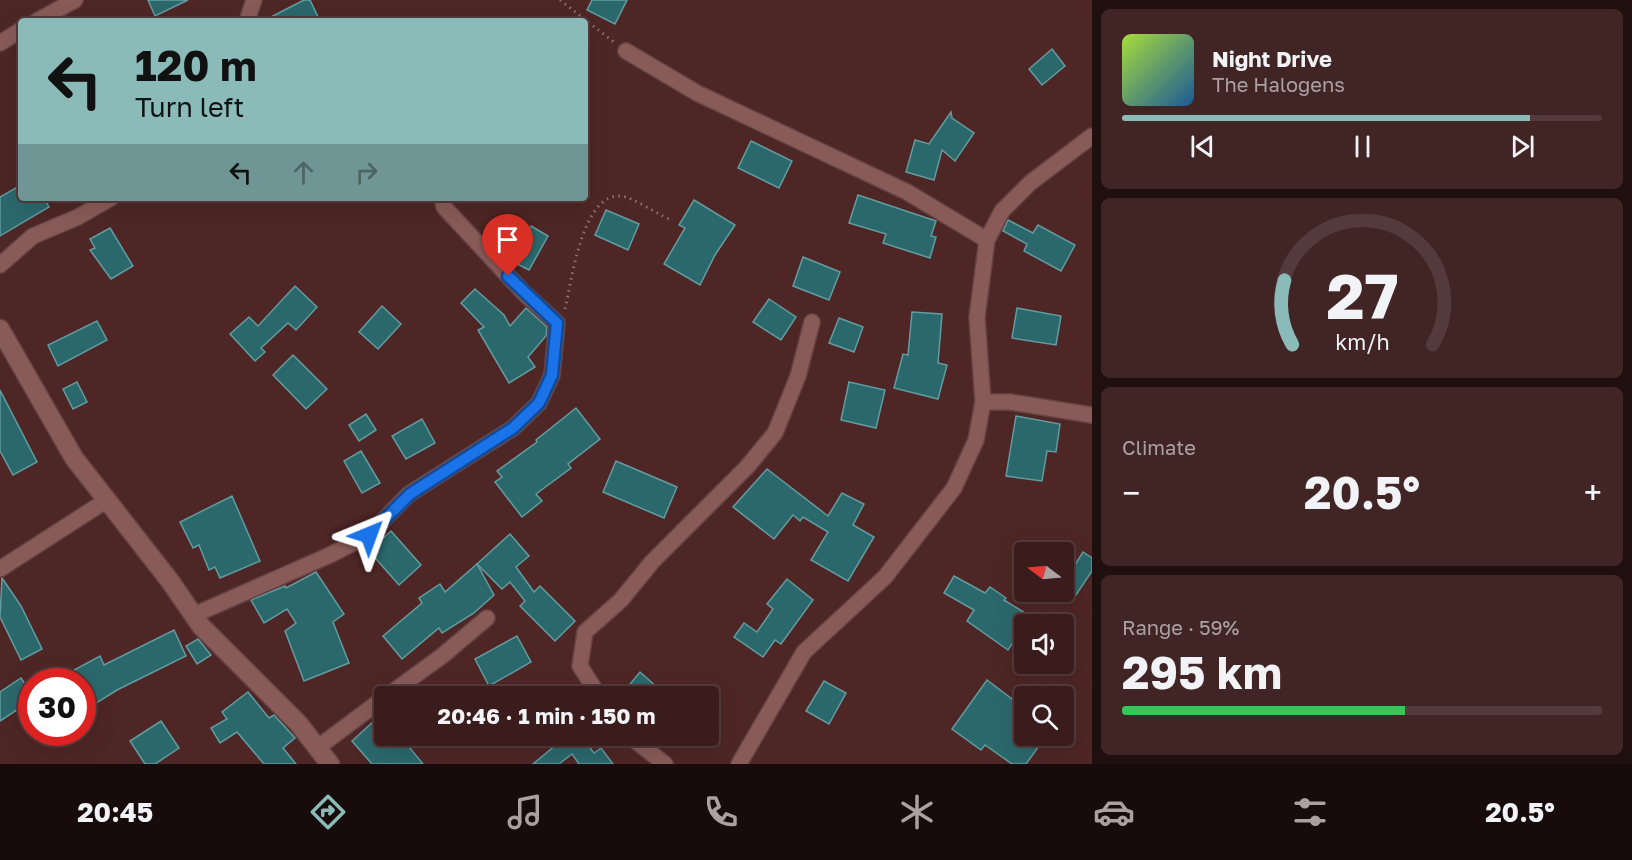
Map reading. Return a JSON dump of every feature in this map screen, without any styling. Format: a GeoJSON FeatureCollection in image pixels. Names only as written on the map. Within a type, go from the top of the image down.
{"type":"FeatureCollection","features":[{"type":"Feature","properties":{"kind":"street"},"geometry":{"type":"LineString","coordinates":[[42,18],[75,0]]}},
{"type":"Feature","properties":{"kind":"street"},"geometry":{"type":"LineString","coordinates":[[248,18],[254,0]]}},
{"type":"Feature","properties":{"kind":"street"},"geometry":{"type":"LineString","coordinates":[[0,43],[18,32]]}},
{"type":"Feature","properties":{"kind":"street"},"geometry":{"type":"LineString","coordinates":[[626,51],[697,93],[907,192],[987,240]]}},
{"type":"Feature","properties":{"kind":"street"},"geometry":{"type":"LineString","coordinates":[[739,764],[804,652],[885,577],[954,488],[976,440],[982,402],[977,317],[987,240],[1002,211],[1030,183],[1092,136]]}},
{"type":"Feature","properties":{"kind":"street"},"geometry":{"type":"LineString","coordinates":[[0,265],[33,236],[78,217],[106,201]]}},
{"type":"Feature","properties":{"kind":"street"},"geometry":{"type":"LineString","coordinates":[[194,615],[330,555],[369,535],[410,494],[513,428],[539,403],[552,375],[558,336],[557,323],[524,293],[444,207],[443,201]]}},
{"type":"Feature","properties":{"kind":"street"},"geometry":{"type":"LineString","coordinates":[[593,686],[580,666],[585,632],[621,600],[652,562],[747,467],[775,433],[798,376],[812,322]]}},
{"type":"Feature","properties":{"kind":"street"},"geometry":{"type":"LineString","coordinates":[[0,329],[74,458],[201,627],[298,723],[330,764]]}},
{"type":"Feature","properties":{"kind":"street"},"geometry":{"type":"LineString","coordinates":[[982,402],[1010,402],[1092,415]]}},
{"type":"Feature","properties":{"kind":"street"},"geometry":{"type":"LineString","coordinates":[[0,569],[107,500]]}},
{"type":"Feature","properties":{"kind":"street"},"geometry":{"type":"LineString","coordinates":[[401,686],[442,656],[487,618]]}},
{"type":"Feature","properties":{"kind":"street"},"geometry":{"type":"LineString","coordinates":[[317,748],[374,706]]}},
{"type":"Feature","properties":{"kind":"street"},"geometry":{"type":"LineString","coordinates":[[642,746],[665,764]]}},
{"type":"Feature","properties":{"kind":"path"},"geometry":{"type":"LineString","coordinates":[[560,0],[583,18]]}},
{"type":"Feature","properties":{"kind":"path"},"geometry":{"type":"LineString","coordinates":[[588,22],[626,51]]}},
{"type":"Feature","properties":{"kind":"path"},"geometry":{"type":"LineString","coordinates":[[558,336],[589,217],[604,199],[622,196],[671,220]]}},
{"type":"Feature","properties":{"kind":"building"},"geometry":{"type":"Polygon","coordinates":[[[148,0],[188,0],[155,16],[148,0]]]}},
{"type":"Feature","properties":{"kind":"building"},"geometry":{"type":"Polygon","coordinates":[[[304,0],[310,0],[319,18],[269,18],[304,0]]]}},
{"type":"Feature","properties":{"kind":"building"},"geometry":{"type":"Polygon","coordinates":[[[592,0],[627,0],[615,24],[587,10],[592,0]]]}},
{"type":"Feature","properties":{"kind":"building"},"geometry":{"type":"Polygon","coordinates":[[[1052,49],[1065,66],[1042,85],[1029,69],[1052,49]]]}},
{"type":"Feature","properties":{"kind":"building"},"geometry":{"type":"Polygon","coordinates":[[[951,112],[952,118],[974,133],[955,161],[942,150],[934,180],[906,172],[915,140],[929,144],[951,112]]]}},
{"type":"Feature","properties":{"kind":"building"},"geometry":{"type":"Polygon","coordinates":[[[751,141],[792,161],[779,188],[738,168],[751,141]]]}},
{"type":"Feature","properties":{"kind":"building"},"geometry":{"type":"Polygon","coordinates":[[[18,187],[18,201],[46,201],[49,207],[0,236],[0,197],[18,187]]]}},
{"type":"Feature","properties":{"kind":"building"},"geometry":{"type":"Polygon","coordinates":[[[858,195],[936,221],[931,236],[936,237],[930,258],[883,243],[886,234],[849,223],[858,195]]]}},
{"type":"Feature","properties":{"kind":"building"},"geometry":{"type":"Polygon","coordinates":[[[694,200],[735,225],[715,255],[700,285],[664,264],[685,228],[679,225],[694,200]]]}},
{"type":"Feature","properties":{"kind":"building"},"geometry":{"type":"Polygon","coordinates":[[[606,210],[639,224],[628,250],[595,235],[606,210]]]}},
{"type":"Feature","properties":{"kind":"building"},"geometry":{"type":"Polygon","coordinates":[[[1008,220],[1033,233],[1038,225],[1075,245],[1061,271],[1024,251],[1027,244],[1003,231],[1008,220]]]}},
{"type":"Feature","properties":{"kind":"building"},"geometry":{"type":"Polygon","coordinates":[[[531,226],[548,236],[529,270],[511,261],[531,226]]]}},
{"type":"Feature","properties":{"kind":"building"},"geometry":{"type":"Polygon","coordinates":[[[110,228],[133,266],[111,279],[90,250],[95,248],[90,239],[110,228]]]}},
{"type":"Feature","properties":{"kind":"building"},"geometry":{"type":"Polygon","coordinates":[[[803,257],[840,272],[829,300],[793,286],[803,257]]]}},
{"type":"Feature","properties":{"kind":"building"},"geometry":{"type":"Polygon","coordinates":[[[295,286],[317,307],[296,330],[288,323],[261,348],[265,352],[255,361],[230,334],[249,317],[258,326],[295,286]]]}},
{"type":"Feature","properties":{"kind":"building"},"geometry":{"type":"Polygon","coordinates":[[[475,289],[504,315],[510,326],[526,308],[547,327],[546,336],[528,357],[535,367],[509,383],[478,330],[484,327],[461,303],[475,289]]]}},
{"type":"Feature","properties":{"kind":"building"},"geometry":{"type":"Polygon","coordinates":[[[769,299],[796,317],[781,340],[753,322],[769,299]]]}},
{"type":"Feature","properties":{"kind":"building"},"geometry":{"type":"Polygon","coordinates":[[[382,306],[401,324],[378,349],[359,332],[382,306]]]}},
{"type":"Feature","properties":{"kind":"building"},"geometry":{"type":"Polygon","coordinates":[[[1017,308],[1061,316],[1056,345],[1012,338],[1017,308]]]}},
{"type":"Feature","properties":{"kind":"building"},"geometry":{"type":"Polygon","coordinates":[[[912,312],[942,314],[938,363],[947,365],[938,399],[894,388],[903,354],[908,355],[912,312]]]}},
{"type":"Feature","properties":{"kind":"building"},"geometry":{"type":"Polygon","coordinates":[[[839,318],[863,327],[854,352],[829,343],[839,318]]]}},
{"type":"Feature","properties":{"kind":"building"},"geometry":{"type":"Polygon","coordinates":[[[97,321],[107,340],[58,366],[48,345],[97,321]]]}},
{"type":"Feature","properties":{"kind":"building"},"geometry":{"type":"Polygon","coordinates":[[[293,355],[327,389],[306,409],[273,375],[293,355]]]}},
{"type":"Feature","properties":{"kind":"building"},"geometry":{"type":"Polygon","coordinates":[[[77,382],[87,402],[73,409],[63,389],[77,382]]]}},
{"type":"Feature","properties":{"kind":"building"},"geometry":{"type":"Polygon","coordinates":[[[849,382],[885,390],[876,428],[841,420],[849,382]]]}},
{"type":"Feature","properties":{"kind":"building"},"geometry":{"type":"Polygon","coordinates":[[[0,390],[37,462],[13,475],[0,451],[0,390]]]}},
{"type":"Feature","properties":{"kind":"building"},"geometry":{"type":"Polygon","coordinates":[[[576,408],[600,439],[568,464],[571,468],[536,494],[542,501],[522,517],[495,482],[502,477],[497,471],[537,442],[536,440],[576,408]]]}},
{"type":"Feature","properties":{"kind":"building"},"geometry":{"type":"Polygon","coordinates":[[[366,414],[376,430],[359,441],[349,425],[366,414]]]}},
{"type":"Feature","properties":{"kind":"building"},"geometry":{"type":"Polygon","coordinates":[[[1016,416],[1060,424],[1056,452],[1047,451],[1042,481],[1006,476],[1016,416]]]}},
{"type":"Feature","properties":{"kind":"building"},"geometry":{"type":"Polygon","coordinates":[[[422,419],[435,443],[406,459],[392,436],[422,419]]]}},
{"type":"Feature","properties":{"kind":"building"},"geometry":{"type":"Polygon","coordinates":[[[361,451],[380,483],[362,493],[344,461],[361,451]]]}},
{"type":"Feature","properties":{"kind":"building"},"geometry":{"type":"Polygon","coordinates":[[[616,461],[677,487],[664,518],[603,492],[616,461]]]}},
{"type":"Feature","properties":{"kind":"building"},"geometry":{"type":"Polygon","coordinates":[[[767,469],[828,516],[842,493],[864,504],[853,525],[874,537],[848,581],[811,560],[828,532],[803,517],[800,521],[793,515],[774,539],[733,507],[767,469]]]}},
{"type":"Feature","properties":{"kind":"building"},"geometry":{"type":"Polygon","coordinates":[[[232,496],[260,561],[220,578],[215,567],[209,570],[199,545],[193,548],[180,522],[232,496]]]}},
{"type":"Feature","properties":{"kind":"building"},"geometry":{"type":"Polygon","coordinates":[[[391,531],[421,565],[399,585],[369,551],[391,531]]]}},
{"type":"Feature","properties":{"kind":"building"},"geometry":{"type":"Polygon","coordinates":[[[510,534],[529,556],[516,567],[534,592],[540,586],[575,621],[555,641],[520,606],[525,601],[510,582],[502,589],[477,564],[510,534]]]}},
{"type":"Feature","properties":{"kind":"building"},"geometry":{"type":"Polygon","coordinates":[[[1083,552],[1092,558],[1092,571],[1074,598],[1074,566],[1083,552]]]}},
{"type":"Feature","properties":{"kind":"building"},"geometry":{"type":"Polygon","coordinates":[[[477,564],[494,595],[474,613],[442,633],[439,628],[402,659],[383,636],[422,603],[419,598],[440,584],[445,592],[477,564]]]}},
{"type":"Feature","properties":{"kind":"building"},"geometry":{"type":"Polygon","coordinates":[[[316,572],[344,614],[333,622],[349,663],[304,681],[285,631],[296,623],[287,609],[264,623],[251,600],[285,586],[286,588],[316,572]]]}},
{"type":"Feature","properties":{"kind":"building"},"geometry":{"type":"Polygon","coordinates":[[[954,576],[985,593],[990,587],[1006,598],[1004,600],[1027,614],[1014,614],[1014,641],[1008,650],[967,621],[974,610],[944,593],[954,576]]]}},
{"type":"Feature","properties":{"kind":"building"},"geometry":{"type":"Polygon","coordinates":[[[2,578],[21,606],[42,649],[21,660],[0,617],[2,578]]]}},
{"type":"Feature","properties":{"kind":"building"},"geometry":{"type":"Polygon","coordinates":[[[787,579],[813,600],[781,644],[775,640],[763,657],[734,637],[744,623],[757,632],[773,609],[767,604],[787,579]]]}},
{"type":"Feature","properties":{"kind":"building"},"geometry":{"type":"Polygon","coordinates":[[[174,630],[186,656],[117,690],[96,703],[96,668],[78,668],[100,656],[104,665],[174,630]]]}},
{"type":"Feature","properties":{"kind":"building"},"geometry":{"type":"Polygon","coordinates":[[[517,636],[531,662],[489,686],[475,659],[517,636]]]}},
{"type":"Feature","properties":{"kind":"building"},"geometry":{"type":"Polygon","coordinates":[[[198,639],[211,655],[197,664],[186,646],[198,639]]]}},
{"type":"Feature","properties":{"kind":"building"},"geometry":{"type":"Polygon","coordinates":[[[640,672],[656,686],[628,686],[640,672]]]}},
{"type":"Feature","properties":{"kind":"building"},"geometry":{"type":"Polygon","coordinates":[[[18,680],[18,709],[0,721],[0,692],[18,680]]]}},
{"type":"Feature","properties":{"kind":"building"},"geometry":{"type":"Polygon","coordinates":[[[987,680],[1014,700],[1014,746],[1039,746],[1026,764],[1012,764],[985,745],[981,750],[952,729],[987,680]]]}},
{"type":"Feature","properties":{"kind":"building"},"geometry":{"type":"Polygon","coordinates":[[[824,681],[846,693],[829,724],[806,711],[824,681]]]}},
{"type":"Feature","properties":{"kind":"building"},"geometry":{"type":"Polygon","coordinates":[[[248,692],[269,718],[274,715],[295,738],[283,748],[296,764],[264,764],[237,732],[220,743],[211,728],[227,719],[222,712],[248,692]]]}},
{"type":"Feature","properties":{"kind":"building"},"geometry":{"type":"Polygon","coordinates":[[[161,721],[179,748],[155,764],[145,764],[130,741],[161,721]]]}},
{"type":"Feature","properties":{"kind":"building"},"geometry":{"type":"Polygon","coordinates":[[[374,721],[374,746],[408,746],[423,764],[372,764],[352,741],[374,721]]]}},
{"type":"Feature","properties":{"kind":"building"},"geometry":{"type":"Polygon","coordinates":[[[555,746],[589,746],[594,753],[601,748],[613,764],[579,764],[572,754],[559,764],[533,764],[555,746]]]}},
{"type":"Feature","properties":{"kind":"route"},"geometry":{"type":"LineString","coordinates":[[369,535],[410,494],[513,428],[539,403],[552,375],[557,342],[557,323],[508,276]]}}]}
